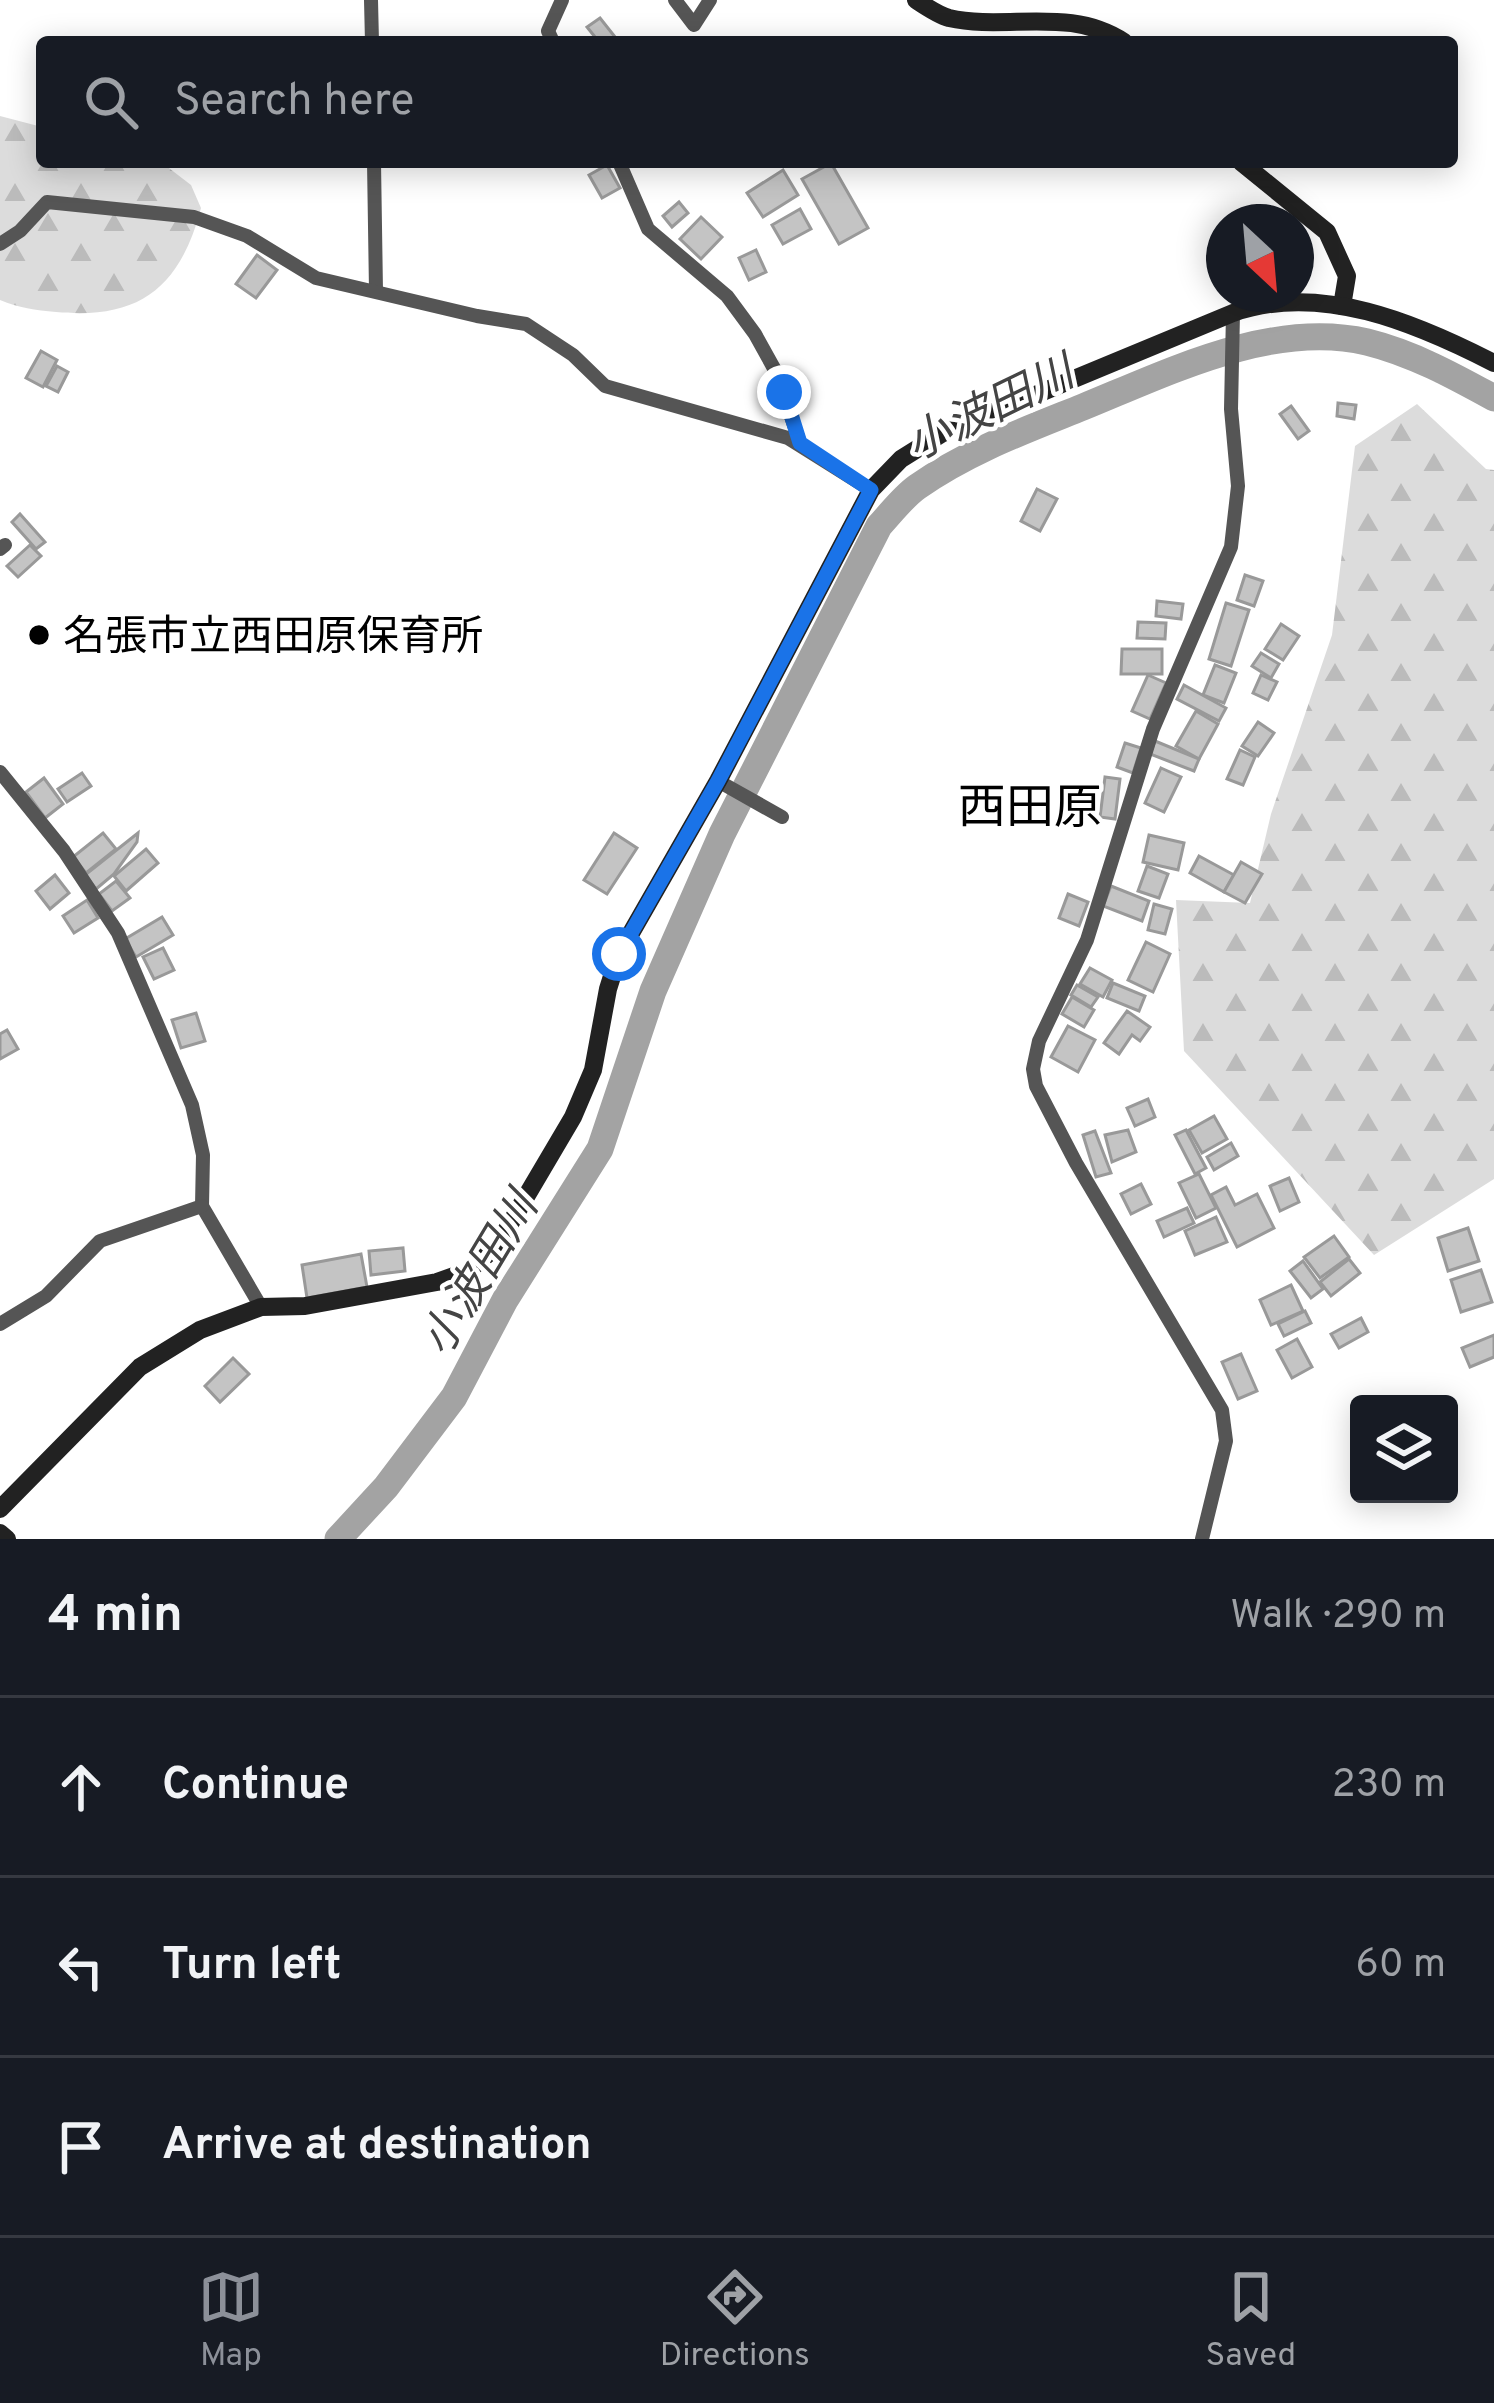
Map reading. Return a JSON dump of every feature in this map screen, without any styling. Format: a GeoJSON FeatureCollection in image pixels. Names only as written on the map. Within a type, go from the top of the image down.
{"type":"FeatureCollection","features":[{"type":"Feature","properties":{"kind":"street"},"geometry":{"type":"LineString","coordinates":[[371,0],[372,36]]}},
{"type":"Feature","properties":{"kind":"street"},"geometry":{"type":"LineString","coordinates":[[550,36],[548,31],[562,0]]}},
{"type":"Feature","properties":{"kind":"street"},"geometry":{"type":"LineString","coordinates":[[675,0],[694,25],[710,0]]}},
{"type":"Feature","properties":{"kind":"street"},"geometry":{"type":"LineString","coordinates":[[916,0],[947,18],[1067,22],[1115,36]]}},
{"type":"Feature","properties":{"kind":"street"},"geometry":{"type":"LineString","coordinates":[[374,168],[376,291]]}},
{"type":"Feature","properties":{"kind":"street"},"geometry":{"type":"LineString","coordinates":[[622,168],[648,229],[727,296],[755,334],[776,372],[800,443]]}},
{"type":"Feature","properties":{"kind":"street"},"geometry":{"type":"LineString","coordinates":[[1247,168],[1327,232],[1347,276],[1342,306]]}},
{"type":"Feature","properties":{"kind":"street"},"geometry":{"type":"LineString","coordinates":[[0,244],[20,231],[47,202],[194,217],[247,236],[316,278],[526,324],[573,356],[605,386],[800,443],[871,490]]}},
{"type":"Feature","properties":{"kind":"street"},"geometry":{"type":"LineString","coordinates":[[0,1509],[140,1367],[183,1339],[261,1307],[305,1306],[437,1282],[468,1270],[497,1246],[593,1070],[619,954],[723,784],[871,490],[912,450],[941,434],[1276,301],[1342,306],[1425,331],[1494,363]]}},
{"type":"Feature","properties":{"kind":"street"},"geometry":{"type":"LineString","coordinates":[[1202,1539],[1226,1441],[1222,1410],[1076,1162],[1036,1086],[1033,1069],[1039,1041],[1087,940],[1153,729],[1231,547],[1238,486],[1232,319]]}},
{"type":"Feature","properties":{"kind":"street"},"geometry":{"type":"LineString","coordinates":[[0,772],[64,850],[118,933],[192,1105],[203,1155],[202,1206],[261,1307]]}},
{"type":"Feature","properties":{"kind":"street"},"geometry":{"type":"LineString","coordinates":[[723,784],[782,817]]}},
{"type":"Feature","properties":{"kind":"street"},"geometry":{"type":"LineString","coordinates":[[0,1324],[46,1296],[100,1241],[202,1206]]}},
{"type":"Feature","properties":{"kind":"street"},"geometry":{"type":"LineString","coordinates":[[0,1533],[7,1539]]}},
{"type":"Feature","properties":{"kind":"green space"},"geometry":{"type":"Polygon","coordinates":[[[0,116],[36,125],[36,168],[169,168],[191,185],[201,208],[192,236],[168,278],[152,293],[133,304],[85,313],[27,308],[0,300],[0,116]]]}},
{"type":"Feature","properties":{"kind":"green space"},"geometry":{"type":"Polygon","coordinates":[[[1417,404],[1486,469],[1494,470],[1494,1179],[1374,1255],[1184,1051],[1176,900],[1250,903],[1271,814],[1332,635],[1355,446],[1417,404]]]}},
{"type":"Feature","properties":{"kind":"building"},"geometry":{"type":"Polygon","coordinates":[[[600,18],[614,36],[594,36],[587,27],[600,18]]]}},
{"type":"Feature","properties":{"kind":"building"},"geometry":{"type":"Polygon","coordinates":[[[609,168],[620,188],[602,198],[589,175],[609,168]]]}},
{"type":"Feature","properties":{"kind":"building"},"geometry":{"type":"Polygon","coordinates":[[[822,168],[834,168],[868,228],[839,244],[802,179],[822,168]]]}},
{"type":"Feature","properties":{"kind":"building"},"geometry":{"type":"Polygon","coordinates":[[[783,170],[798,195],[763,217],[747,193],[783,170]]]}},
{"type":"Feature","properties":{"kind":"building"},"geometry":{"type":"Polygon","coordinates":[[[679,202],[688,213],[672,227],[663,216],[679,202]]]}},
{"type":"Feature","properties":{"kind":"building"},"geometry":{"type":"Polygon","coordinates":[[[800,209],[811,229],[783,244],[772,225],[800,209]]]}},
{"type":"Feature","properties":{"kind":"building"},"geometry":{"type":"Polygon","coordinates":[[[701,217],[722,237],[701,259],[680,239],[701,217]]]}},
{"type":"Feature","properties":{"kind":"building"},"geometry":{"type":"Polygon","coordinates":[[[756,250],[766,272],[749,280],[739,258],[756,250]]]}},
{"type":"Feature","properties":{"kind":"building"},"geometry":{"type":"Polygon","coordinates":[[[257,255],[277,270],[256,298],[236,284],[257,255]]]}},
{"type":"Feature","properties":{"kind":"building"},"geometry":{"type":"Polygon","coordinates":[[[41,351],[57,360],[43,387],[26,378],[41,351]]]}},
{"type":"Feature","properties":{"kind":"building"},"geometry":{"type":"Polygon","coordinates":[[[57,366],[68,372],[58,392],[46,386],[57,366]]]}},
{"type":"Feature","properties":{"kind":"building"},"geometry":{"type":"Polygon","coordinates":[[[1338,403],[1356,405],[1354,419],[1337,416],[1338,403]]]}},
{"type":"Feature","properties":{"kind":"building"},"geometry":{"type":"Polygon","coordinates":[[[1291,406],[1309,431],[1298,439],[1280,414],[1291,406]]]}},
{"type":"Feature","properties":{"kind":"building"},"geometry":{"type":"Polygon","coordinates":[[[1037,489],[1057,499],[1040,531],[1021,521],[1037,489]]]}},
{"type":"Feature","properties":{"kind":"building"},"geometry":{"type":"Polygon","coordinates":[[[20,514],[45,542],[36,549],[12,522],[20,514]]]}},
{"type":"Feature","properties":{"kind":"building"},"geometry":{"type":"Polygon","coordinates":[[[30,545],[41,556],[18,577],[7,566],[30,545]]]}},
{"type":"Feature","properties":{"kind":"building"},"geometry":{"type":"Polygon","coordinates":[[[1245,575],[1263,581],[1254,606],[1237,600],[1245,575]]]}},
{"type":"Feature","properties":{"kind":"building"},"geometry":{"type":"Polygon","coordinates":[[[1157,601],[1183,604],[1181,619],[1156,616],[1157,601]]]}},
{"type":"Feature","properties":{"kind":"building"},"geometry":{"type":"Polygon","coordinates":[[[1226,603],[1249,610],[1231,666],[1209,659],[1226,603]]]}},
{"type":"Feature","properties":{"kind":"building"},"geometry":{"type":"Polygon","coordinates":[[[1138,622],[1166,623],[1165,639],[1137,638],[1138,622]]]}},
{"type":"Feature","properties":{"kind":"building"},"geometry":{"type":"Polygon","coordinates":[[[1281,624],[1299,636],[1283,660],[1265,649],[1281,624]]]}},
{"type":"Feature","properties":{"kind":"building"},"geometry":{"type":"Polygon","coordinates":[[[1122,649],[1162,649],[1162,674],[1121,674],[1122,649]]]}},
{"type":"Feature","properties":{"kind":"building"},"geometry":{"type":"Polygon","coordinates":[[[1261,653],[1279,664],[1271,678],[1252,666],[1261,653]]]}},
{"type":"Feature","properties":{"kind":"building"},"geometry":{"type":"Polygon","coordinates":[[[1215,665],[1236,673],[1224,703],[1203,695],[1215,665]]]}},
{"type":"Feature","properties":{"kind":"building"},"geometry":{"type":"Polygon","coordinates":[[[1148,675],[1166,683],[1150,719],[1132,711],[1148,675]]]}},
{"type":"Feature","properties":{"kind":"building"},"geometry":{"type":"Polygon","coordinates":[[[1261,675],[1277,682],[1268,700],[1253,693],[1261,675]]]}},
{"type":"Feature","properties":{"kind":"building"},"geometry":{"type":"Polygon","coordinates":[[[1184,685],[1226,708],[1219,721],[1177,699],[1184,685]]]}},
{"type":"Feature","properties":{"kind":"building"},"geometry":{"type":"Polygon","coordinates":[[[1196,711],[1218,724],[1199,759],[1176,746],[1196,711]]]}},
{"type":"Feature","properties":{"kind":"building"},"geometry":{"type":"Polygon","coordinates":[[[1258,722],[1274,733],[1258,756],[1242,746],[1258,722]]]}},
{"type":"Feature","properties":{"kind":"building"},"geometry":{"type":"Polygon","coordinates":[[[1155,741],[1199,759],[1194,771],[1150,754],[1155,741]]]}},
{"type":"Feature","properties":{"kind":"building"},"geometry":{"type":"Polygon","coordinates":[[[1125,743],[1141,748],[1133,773],[1117,767],[1125,743]]]}},
{"type":"Feature","properties":{"kind":"building"},"geometry":{"type":"Polygon","coordinates":[[[1240,750],[1255,757],[1243,785],[1227,779],[1240,750]]]}},
{"type":"Feature","properties":{"kind":"building"},"geometry":{"type":"Polygon","coordinates":[[[1161,768],[1181,777],[1164,812],[1145,803],[1161,768]]]}},
{"type":"Feature","properties":{"kind":"building"},"geometry":{"type":"Polygon","coordinates":[[[82,773],[91,786],[67,802],[58,789],[82,773]]]}},
{"type":"Feature","properties":{"kind":"building"},"geometry":{"type":"Polygon","coordinates":[[[1105,777],[1120,779],[1115,819],[1100,817],[1105,777]]]}},
{"type":"Feature","properties":{"kind":"building"},"geometry":{"type":"Polygon","coordinates":[[[44,778],[63,804],[45,818],[26,792],[44,778]]]}},
{"type":"Feature","properties":{"kind":"building"},"geometry":{"type":"Polygon","coordinates":[[[103,833],[116,849],[86,873],[73,857],[103,833]]]}},
{"type":"Feature","properties":{"kind":"building"},"geometry":{"type":"Polygon","coordinates":[[[138,833],[137,842],[114,874],[96,889],[85,875],[138,833]]]}},
{"type":"Feature","properties":{"kind":"building"},"geometry":{"type":"Polygon","coordinates":[[[614,833],[637,848],[607,894],[584,880],[614,833]]]}},
{"type":"Feature","properties":{"kind":"building"},"geometry":{"type":"Polygon","coordinates":[[[1149,835],[1184,843],[1178,870],[1143,862],[1149,835]]]}},
{"type":"Feature","properties":{"kind":"building"},"geometry":{"type":"Polygon","coordinates":[[[146,849],[158,863],[126,891],[114,876],[146,849]]]}},
{"type":"Feature","properties":{"kind":"building"},"geometry":{"type":"Polygon","coordinates":[[[1199,856],[1234,875],[1224,892],[1190,873],[1199,856]]]}},
{"type":"Feature","properties":{"kind":"building"},"geometry":{"type":"Polygon","coordinates":[[[1241,862],[1262,874],[1245,903],[1224,892],[1241,862]]]}},
{"type":"Feature","properties":{"kind":"building"},"geometry":{"type":"Polygon","coordinates":[[[1147,866],[1168,874],[1159,898],[1138,891],[1147,866]]]}},
{"type":"Feature","properties":{"kind":"building"},"geometry":{"type":"Polygon","coordinates":[[[55,875],[69,893],[50,909],[36,891],[55,875]]]}},
{"type":"Feature","properties":{"kind":"building"},"geometry":{"type":"Polygon","coordinates":[[[116,881],[130,898],[112,911],[99,894],[116,881]]]}},
{"type":"Feature","properties":{"kind":"building"},"geometry":{"type":"Polygon","coordinates":[[[1111,886],[1149,901],[1142,921],[1103,906],[1111,886]]]}},
{"type":"Feature","properties":{"kind":"building"},"geometry":{"type":"Polygon","coordinates":[[[1068,894],[1088,902],[1079,926],[1059,918],[1068,894]]]}},
{"type":"Feature","properties":{"kind":"building"},"geometry":{"type":"Polygon","coordinates":[[[87,900],[98,918],[74,933],[63,916],[87,900]]]}},
{"type":"Feature","properties":{"kind":"building"},"geometry":{"type":"Polygon","coordinates":[[[1154,904],[1172,909],[1165,934],[1148,930],[1154,904]]]}},
{"type":"Feature","properties":{"kind":"building"},"geometry":{"type":"Polygon","coordinates":[[[162,917],[173,935],[136,957],[125,939],[162,917]]]}},
{"type":"Feature","properties":{"kind":"building"},"geometry":{"type":"Polygon","coordinates":[[[1146,942],[1170,954],[1153,992],[1128,980],[1146,942]]]}},
{"type":"Feature","properties":{"kind":"building"},"geometry":{"type":"Polygon","coordinates":[[[163,948],[174,970],[154,979],[143,957],[163,948]]]}},
{"type":"Feature","properties":{"kind":"building"},"geometry":{"type":"Polygon","coordinates":[[[1090,968],[1112,980],[1103,997],[1080,984],[1090,968]]]}},
{"type":"Feature","properties":{"kind":"building"},"geometry":{"type":"Polygon","coordinates":[[[1113,983],[1145,996],[1139,1011],[1107,998],[1113,983]]]}},
{"type":"Feature","properties":{"kind":"building"},"geometry":{"type":"Polygon","coordinates":[[[1077,985],[1098,997],[1091,1007],[1071,995],[1077,985]]]}},
{"type":"Feature","properties":{"kind":"building"},"geometry":{"type":"Polygon","coordinates":[[[1072,997],[1094,1010],[1084,1027],[1062,1014],[1072,997]]]}},
{"type":"Feature","properties":{"kind":"building"},"geometry":{"type":"Polygon","coordinates":[[[1127,1011],[1150,1027],[1140,1041],[1132,1035],[1119,1054],[1104,1043],[1127,1011]]]}},
{"type":"Feature","properties":{"kind":"building"},"geometry":{"type":"Polygon","coordinates":[[[196,1013],[205,1041],[181,1048],[172,1020],[196,1013]]]}},
{"type":"Feature","properties":{"kind":"building"},"geometry":{"type":"Polygon","coordinates":[[[1068,1026],[1095,1040],[1078,1072],[1051,1057],[1068,1026]]]}},
{"type":"Feature","properties":{"kind":"building"},"geometry":{"type":"Polygon","coordinates":[[[7,1030],[18,1049],[0,1059],[0,1034],[7,1030]]]}},
{"type":"Feature","properties":{"kind":"building"},"geometry":{"type":"Polygon","coordinates":[[[1148,1099],[1155,1117],[1135,1126],[1127,1108],[1148,1099]]]}},
{"type":"Feature","properties":{"kind":"building"},"geometry":{"type":"Polygon","coordinates":[[[1214,1116],[1227,1139],[1202,1153],[1189,1130],[1214,1116]]]}},
{"type":"Feature","properties":{"kind":"building"},"geometry":{"type":"Polygon","coordinates":[[[1128,1130],[1136,1152],[1112,1162],[1105,1135],[1128,1130]]]}},
{"type":"Feature","properties":{"kind":"building"},"geometry":{"type":"Polygon","coordinates":[[[1186,1130],[1206,1168],[1195,1174],[1175,1135],[1186,1130]]]}},
{"type":"Feature","properties":{"kind":"building"},"geometry":{"type":"Polygon","coordinates":[[[1095,1131],[1111,1173],[1096,1177],[1083,1135],[1095,1131]]]}},
{"type":"Feature","properties":{"kind":"building"},"geometry":{"type":"Polygon","coordinates":[[[1231,1143],[1238,1156],[1214,1170],[1207,1157],[1231,1143]]]}},
{"type":"Feature","properties":{"kind":"building"},"geometry":{"type":"Polygon","coordinates":[[[1199,1174],[1216,1208],[1196,1218],[1179,1183],[1199,1174]]]}},
{"type":"Feature","properties":{"kind":"building"},"geometry":{"type":"Polygon","coordinates":[[[1289,1178],[1299,1202],[1280,1211],[1270,1186],[1289,1178]]]}},
{"type":"Feature","properties":{"kind":"building"},"geometry":{"type":"Polygon","coordinates":[[[1141,1184],[1151,1204],[1131,1214],[1121,1194],[1141,1184]]]}},
{"type":"Feature","properties":{"kind":"building"},"geometry":{"type":"Polygon","coordinates":[[[1226,1187],[1235,1205],[1257,1194],[1274,1228],[1237,1247],[1211,1195],[1226,1187]]]}},
{"type":"Feature","properties":{"kind":"building"},"geometry":{"type":"Polygon","coordinates":[[[1187,1208],[1194,1223],[1164,1237],[1157,1221],[1187,1208]]]}},
{"type":"Feature","properties":{"kind":"building"},"geometry":{"type":"Polygon","coordinates":[[[1216,1217],[1227,1242],[1195,1255],[1185,1231],[1216,1217]]]}},
{"type":"Feature","properties":{"kind":"building"},"geometry":{"type":"Polygon","coordinates":[[[1468,1228],[1479,1261],[1448,1271],[1438,1238],[1468,1228]]]}},
{"type":"Feature","properties":{"kind":"building"},"geometry":{"type":"Polygon","coordinates":[[[1334,1236],[1349,1257],[1320,1278],[1304,1257],[1334,1236]]]}},
{"type":"Feature","properties":{"kind":"building"},"geometry":{"type":"Polygon","coordinates":[[[403,1248],[405,1271],[371,1275],[369,1251],[403,1248]]]}},
{"type":"Feature","properties":{"kind":"building"},"geometry":{"type":"Polygon","coordinates":[[[361,1254],[367,1287],[307,1298],[302,1265],[361,1254]]]}},
{"type":"Feature","properties":{"kind":"building"},"geometry":{"type":"Polygon","coordinates":[[[1349,1259],[1360,1273],[1331,1296],[1320,1282],[1349,1259]]]}},
{"type":"Feature","properties":{"kind":"building"},"geometry":{"type":"Polygon","coordinates":[[[1303,1261],[1323,1289],[1311,1298],[1290,1271],[1303,1261]]]}},
{"type":"Feature","properties":{"kind":"building"},"geometry":{"type":"Polygon","coordinates":[[[1481,1270],[1492,1302],[1461,1312],[1451,1280],[1481,1270]]]}},
{"type":"Feature","properties":{"kind":"building"},"geometry":{"type":"Polygon","coordinates":[[[1291,1285],[1303,1311],[1271,1325],[1260,1300],[1291,1285]]]}},
{"type":"Feature","properties":{"kind":"building"},"geometry":{"type":"Polygon","coordinates":[[[1305,1311],[1311,1323],[1284,1336],[1278,1324],[1305,1311]]]}},
{"type":"Feature","properties":{"kind":"building"},"geometry":{"type":"Polygon","coordinates":[[[1361,1318],[1368,1332],[1339,1348],[1331,1334],[1361,1318]]]}},
{"type":"Feature","properties":{"kind":"building"},"geometry":{"type":"Polygon","coordinates":[[[1494,1335],[1494,1357],[1470,1367],[1462,1348],[1494,1335]]]}},
{"type":"Feature","properties":{"kind":"building"},"geometry":{"type":"Polygon","coordinates":[[[1297,1339],[1312,1367],[1292,1378],[1277,1350],[1297,1339]]]}},
{"type":"Feature","properties":{"kind":"building"},"geometry":{"type":"Polygon","coordinates":[[[1241,1354],[1257,1391],[1238,1399],[1222,1362],[1241,1354]]]}},
{"type":"Feature","properties":{"kind":"building"},"geometry":{"type":"Polygon","coordinates":[[[233,1358],[249,1374],[220,1402],[205,1386],[233,1358]]]}},
{"type":"Feature","properties":{"kind":"waterway","name":"小波田川"},"geometry":{"type":"LineString","coordinates":[[338,1539],[386,1487],[454,1397],[505,1300],[600,1149],[653,991],[722,834],[879,526],[907,495],[956,463],[1019,433],[1186,365],[1258,344],[1331,337],[1367,342],[1416,359],[1494,398]]}},
{"type":"Feature","properties":{"kind":"place","name":"名張市立西田原保育所"},"geometry":{"type":"Point","coordinates":[39,635]}},
{"type":"Feature","properties":{"kind":"district","name":"西田原"},"geometry":{"type":"Point","coordinates":[1030,806]}},
{"type":"Feature","properties":{"kind":"route"},"geometry":{"type":"LineString","coordinates":[[619,954],[718,781],[871,490],[800,443],[784,392]]}}]}
